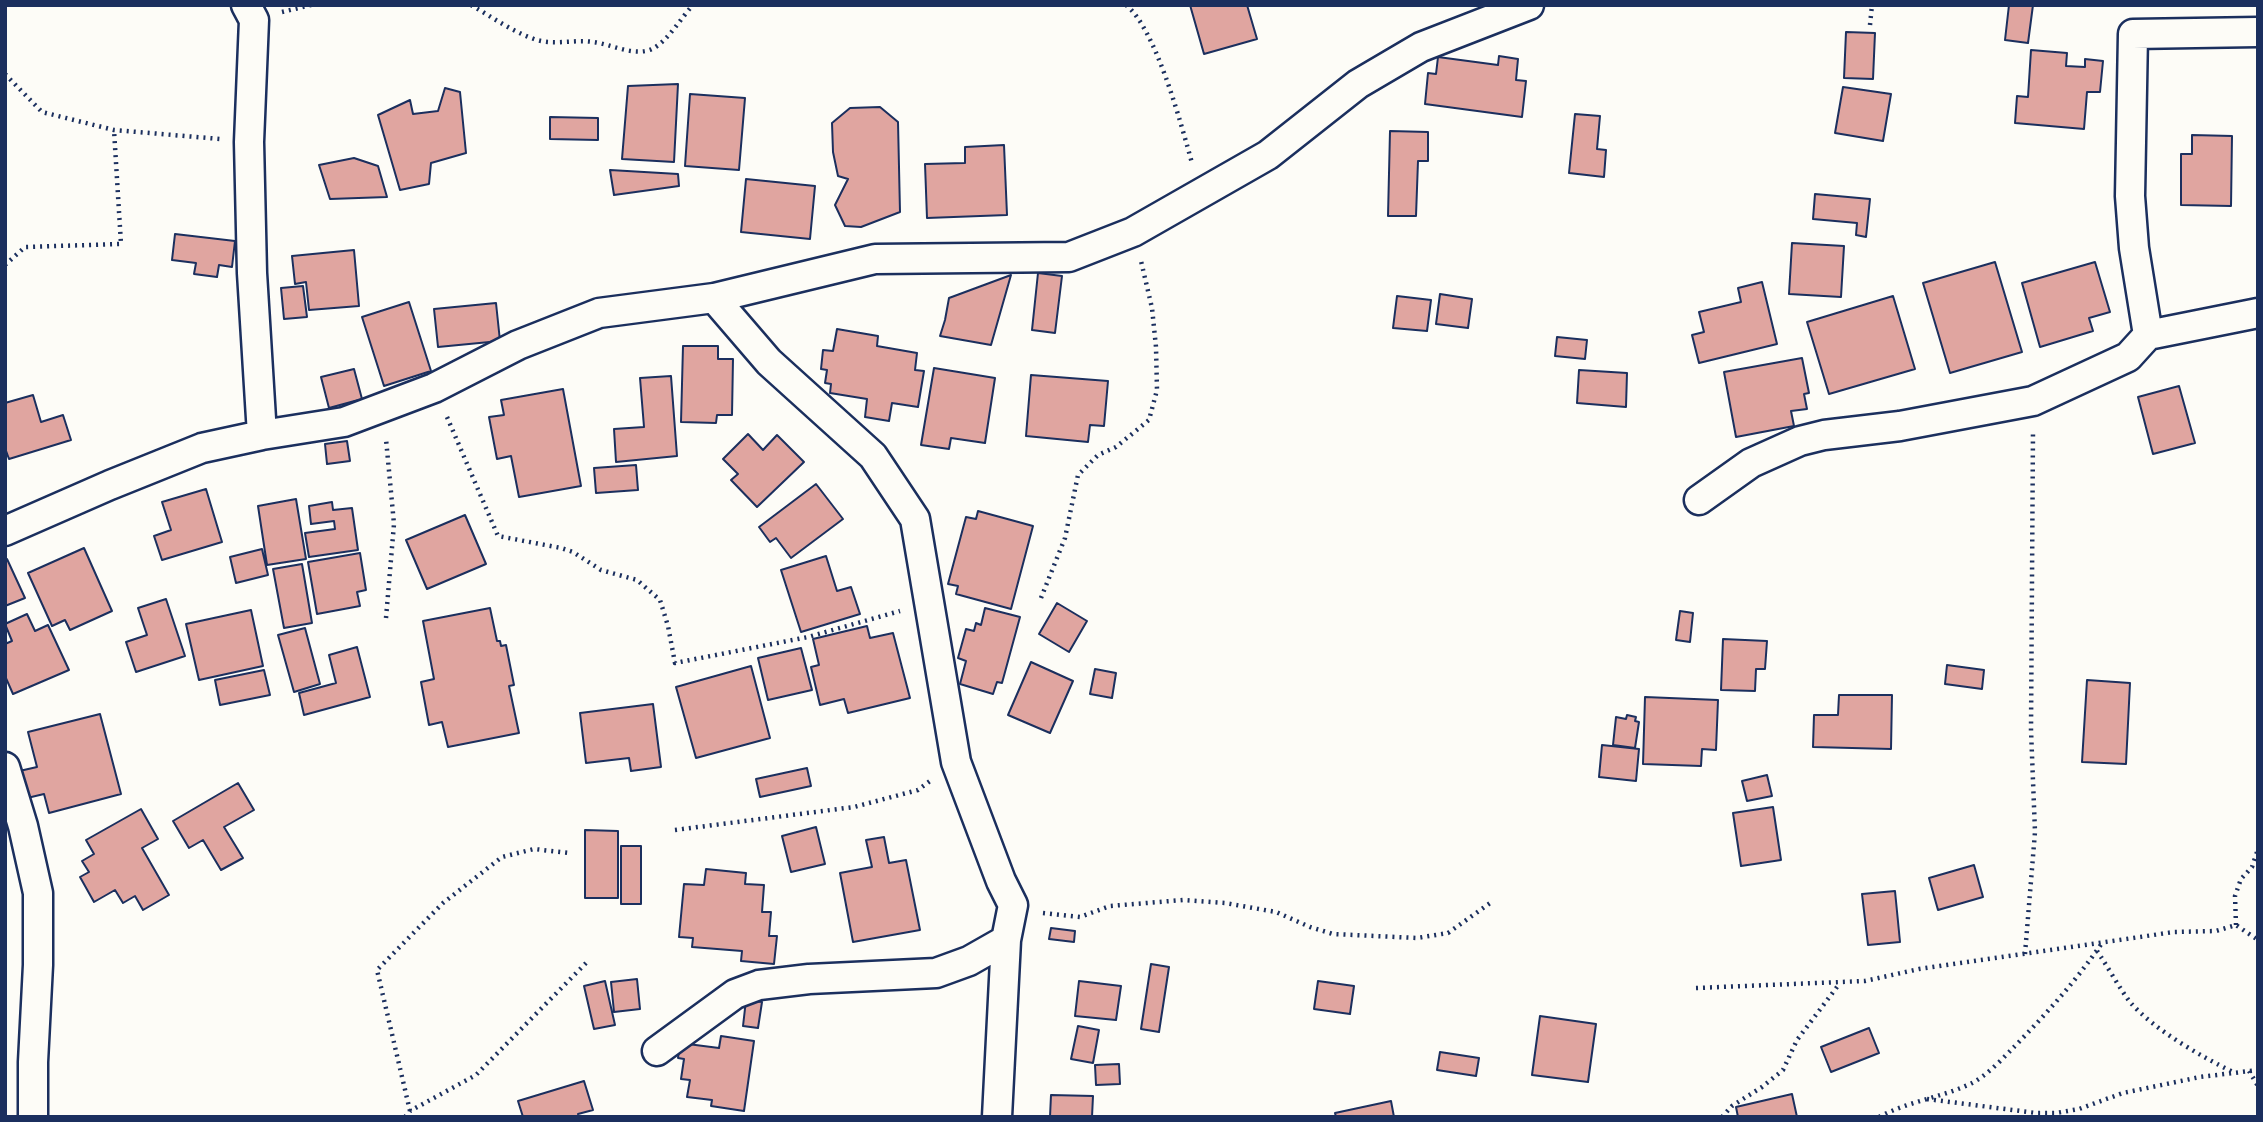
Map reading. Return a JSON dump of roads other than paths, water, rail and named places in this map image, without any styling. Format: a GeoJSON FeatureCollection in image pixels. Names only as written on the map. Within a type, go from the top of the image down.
{"type":"FeatureCollection","features":[{"type":"Feature","properties":{"kind":"street"},"geometry":{"type":"LineString","coordinates":[[246,5],[254,20],[249,142],[252,273],[262,435]]}},
{"type":"Feature","properties":{"kind":"street"},"geometry":{"type":"LineString","coordinates":[[5,531],[110,485],[202,449],[262,435],[344,422],[433,388],[518,345],[599,313],[714,298],[875,259],[1069,257],[1133,232],[1268,155],[1358,84],[1421,47],[1529,5]]}},
{"type":"Feature","properties":{"kind":"street"},"geometry":{"type":"LineString","coordinates":[[2148,335],[2134,248],[2130,196],[2133,34],[2258,32]]}},
{"type":"Feature","properties":{"kind":"street"},"geometry":{"type":"LineString","coordinates":[[714,298],[769,362],[873,456],[915,519],[956,762],[1001,881],[1013,905],[1006,940],[997,1117]]}},
{"type":"Feature","properties":{"kind":"street"},"geometry":{"type":"LineString","coordinates":[[1699,500],[1751,463],[1800,441],[1824,435],[1900,426],[2033,401],[2128,357],[2148,335],[2258,313]]}},
{"type":"Feature","properties":{"kind":"street"},"geometry":{"type":"LineString","coordinates":[[5,767],[23,826],[38,893],[33,1117]]}},
{"type":"Feature","properties":{"kind":"street"},"geometry":{"type":"LineString","coordinates":[[657,1051],[734,994],[759,985],[809,979],[936,973],[969,961],[1006,940]]}}]}
